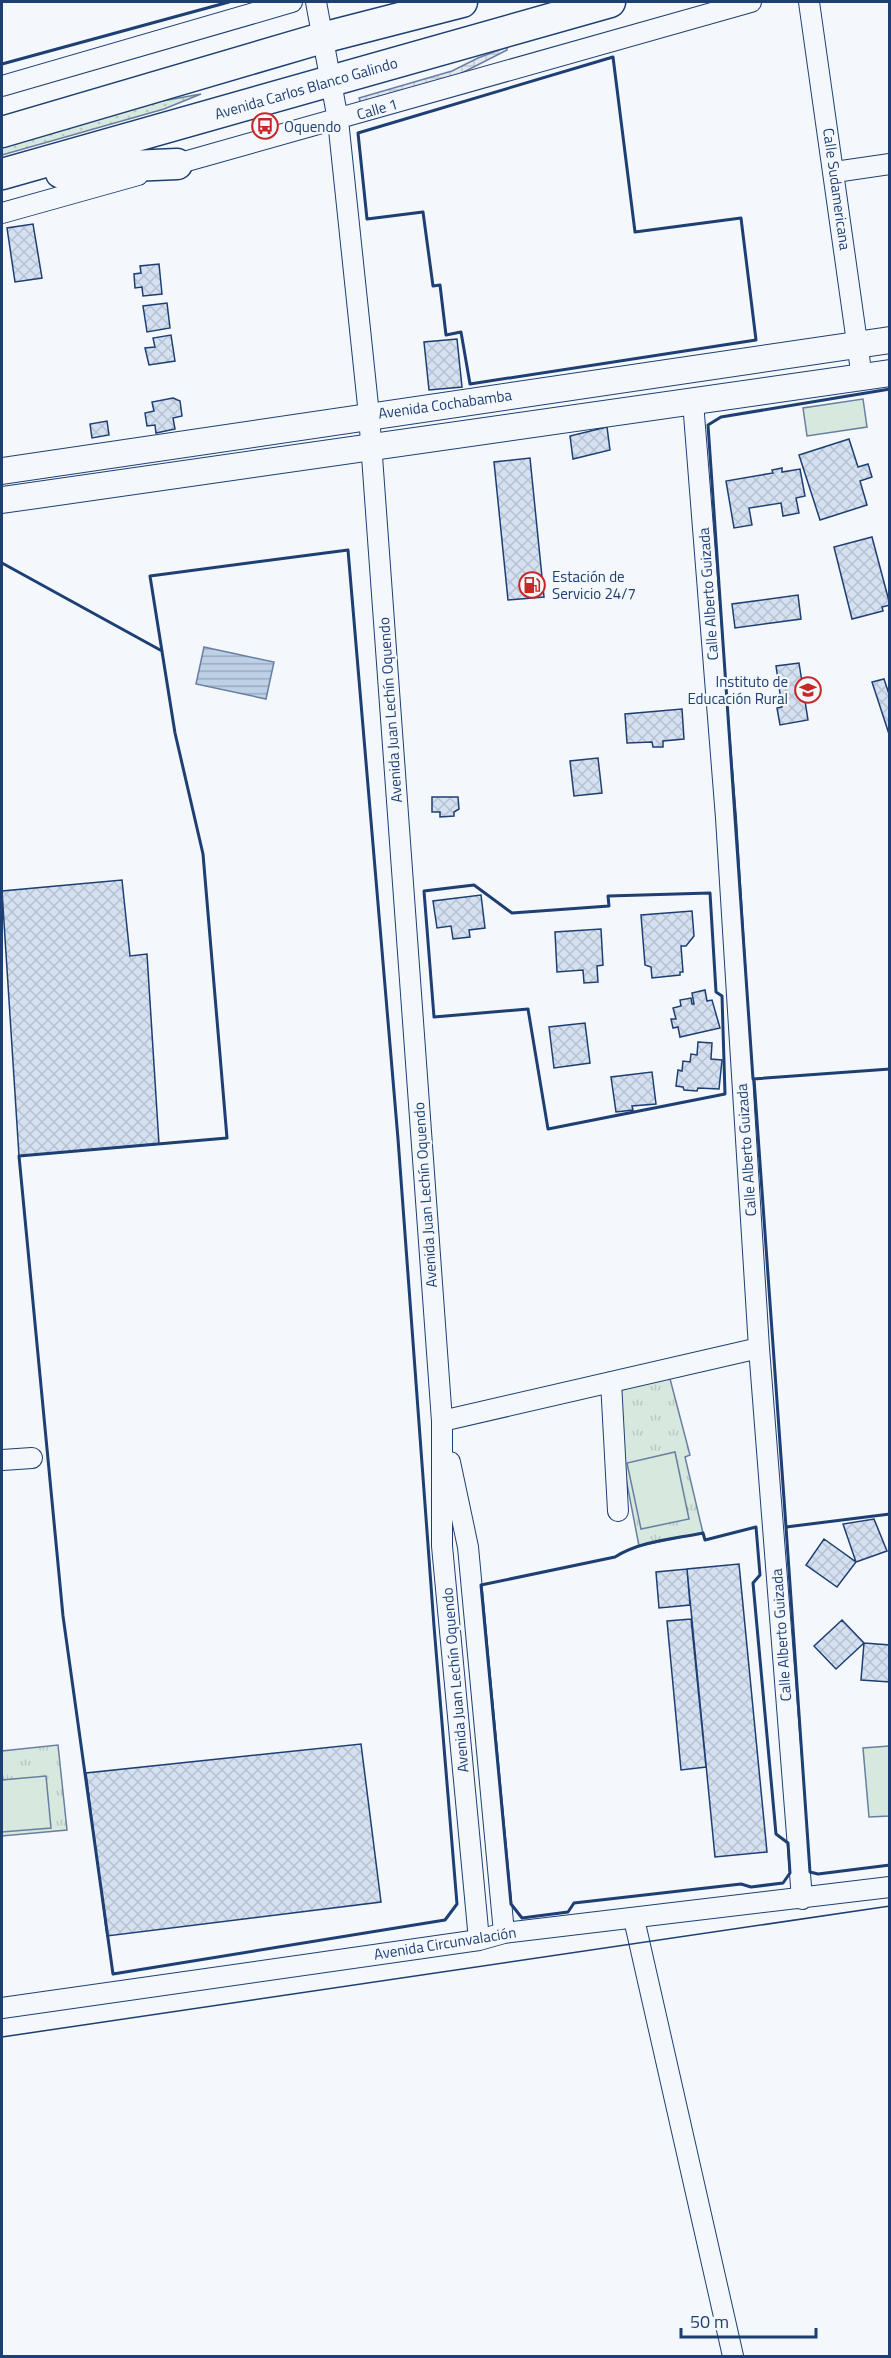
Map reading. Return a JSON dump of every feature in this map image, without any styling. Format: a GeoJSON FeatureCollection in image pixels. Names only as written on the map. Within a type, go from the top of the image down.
{"type":"FeatureCollection","features":[{"type":"Feature","properties":{"kind":"highway"},"geometry":{"type":"LineString","coordinates":[[2,131],[322,38],[462,2]]}},
{"type":"Feature","properties":{"kind":"highway","name":"Avenida Carlos Blanco Galindo"},"geometry":{"type":"LineString","coordinates":[[2,174],[610,2]]}},
{"type":"Feature","properties":{"kind":"highway"},"geometry":{"type":"LineString","coordinates":[[2,182],[108,167],[177,164]]}},
{"type":"Feature","properties":{"kind":"main road","name":"Avenida Cochabamba"},"geometry":{"type":"LineString","coordinates":[[2,471],[369,415],[890,340]]}},
{"type":"Feature","properties":{"kind":"main road"},"geometry":{"type":"LineString","coordinates":[[2,500],[890,373]]}},
{"type":"Feature","properties":{"kind":"street"},"geometry":{"type":"LineString","coordinates":[[2,86],[292,2]]}},
{"type":"Feature","properties":{"kind":"street","name":"Avenida Juan Lechín Oquendo"},"geometry":{"type":"LineString","coordinates":[[316,2],[338,120],[369,415],[442,1421],[442,1546],[479,1940]]}},
{"type":"Feature","properties":{"kind":"street","name":"Calle 1"},"geometry":{"type":"LineString","coordinates":[[2,213],[751,2]]}},
{"type":"Feature","properties":{"kind":"street","name":"Calle Sudamericana"},"geometry":{"type":"LineString","coordinates":[[809,2],[835,172],[862,378]]}},
{"type":"Feature","properties":{"kind":"street"},"geometry":{"type":"LineString","coordinates":[[835,172],[890,164]]}},
{"type":"Feature","properties":{"kind":"street","name":"Calle Alberto Guizada"},"geometry":{"type":"LineString","coordinates":[[693,402],[726,818],[759,1348],[802,1899]]}},
{"type":"Feature","properties":{"kind":"street"},"geometry":{"type":"LineString","coordinates":[[442,1421],[759,1348]]}},
{"type":"Feature","properties":{"kind":"street"},"geometry":{"type":"LineString","coordinates":[[610,1382],[618,1511]]}},
{"type":"Feature","properties":{"kind":"street","name":"Avenida Juan Lechín Oquendo"},"geometry":{"type":"LineString","coordinates":[[442,1421],[468,1546],[504,1933]]}},
{"type":"Feature","properties":{"kind":"street"},"geometry":{"type":"LineString","coordinates":[[2,1460],[32,1458]]}},
{"type":"Feature","properties":{"kind":"street","name":"Avenida Circunvalación"},"geometry":{"type":"LineString","coordinates":[[2,2008],[479,1940],[504,1933],[890,1887]]}},
{"type":"Feature","properties":{"kind":"street"},"geometry":{"type":"LineString","coordinates":[[634,1919],[733,2356]]}},
{"type":"Feature","properties":{"kind":"green space"},"geometry":{"type":"Polygon","coordinates":[[[201,94],[164,109],[2,155],[2,147],[162,101],[201,94]]]}},
{"type":"Feature","properties":{"kind":"green space"},"geometry":{"type":"Polygon","coordinates":[[[863,399],[867,427],[807,436],[803,408],[863,399]]]}},
{"type":"Feature","properties":{"kind":"green space"},"geometry":{"type":"Polygon","coordinates":[[[669,1375],[690,1455],[685,1457],[703,1533],[639,1546],[623,1463],[617,1398],[624,1387],[669,1375]]]}},
{"type":"Feature","properties":{"kind":"green space"},"geometry":{"type":"Polygon","coordinates":[[[675,1452],[689,1519],[641,1529],[627,1463],[675,1452]]]}},
{"type":"Feature","properties":{"kind":"green space"},"geometry":{"type":"Polygon","coordinates":[[[58,1745],[67,1830],[2,1836],[2,1751],[58,1745]]]}},
{"type":"Feature","properties":{"kind":"green space"},"geometry":{"type":"Polygon","coordinates":[[[889,1746],[889,1816],[869,1817],[863,1748],[889,1746]]]}},
{"type":"Feature","properties":{"kind":"green space"},"geometry":{"type":"Polygon","coordinates":[[[46,1776],[51,1828],[2,1832],[2,1780],[46,1776]]]}},
{"type":"Feature","properties":{"kind":"shaded area"},"geometry":{"type":"Polygon","coordinates":[[[507,47],[507,50],[454,77],[361,103],[359,98],[452,71],[507,47]]]}},
{"type":"Feature","properties":{"kind":"water"},"geometry":{"type":"Polygon","coordinates":[[[204,647],[274,662],[266,699],[196,684],[204,647]]]}},
{"type":"Feature","properties":{"kind":"building"},"geometry":{"type":"Polygon","coordinates":[[[33,224],[42,278],[15,282],[7,228],[33,224]]]}},
{"type":"Feature","properties":{"kind":"building"},"geometry":{"type":"Polygon","coordinates":[[[159,264],[162,294],[143,296],[142,287],[135,288],[134,274],[141,273],[140,266],[159,264]]]}},
{"type":"Feature","properties":{"kind":"building"},"geometry":{"type":"Polygon","coordinates":[[[167,303],[170,328],[147,332],[143,306],[167,303]]]}},
{"type":"Feature","properties":{"kind":"building"},"geometry":{"type":"Polygon","coordinates":[[[171,335],[175,361],[149,365],[145,348],[155,347],[153,338],[171,335]]]}},
{"type":"Feature","properties":{"kind":"building"},"geometry":{"type":"Polygon","coordinates":[[[457,339],[462,387],[429,390],[424,342],[457,339]]]}},
{"type":"Feature","properties":{"kind":"building"},"geometry":{"type":"Polygon","coordinates":[[[173,398],[180,401],[182,416],[173,418],[175,429],[156,433],[155,425],[147,426],[145,413],[154,411],[152,402],[173,398]]]}},
{"type":"Feature","properties":{"kind":"building"},"geometry":{"type":"Polygon","coordinates":[[[107,421],[109,435],[92,438],[90,424],[107,421]]]}},
{"type":"Feature","properties":{"kind":"building"},"geometry":{"type":"Polygon","coordinates":[[[607,427],[610,450],[573,459],[570,436],[607,427]]]}},
{"type":"Feature","properties":{"kind":"building"},"geometry":{"type":"Polygon","coordinates":[[[849,439],[858,467],[868,464],[872,477],[860,481],[867,505],[820,520],[799,455],[849,439]]]}},
{"type":"Feature","properties":{"kind":"building"},"geometry":{"type":"Polygon","coordinates":[[[530,458],[544,597],[508,600],[494,462],[530,458]]]}},
{"type":"Feature","properties":{"kind":"building"},"geometry":{"type":"Polygon","coordinates":[[[782,468],[782,472],[800,469],[805,496],[796,498],[799,513],[783,516],[781,503],[749,508],[752,525],[734,528],[726,481],[773,473],[772,470],[782,468]]]}},
{"type":"Feature","properties":{"kind":"building"},"geometry":{"type":"Polygon","coordinates":[[[872,537],[890,605],[882,607],[883,611],[852,619],[834,547],[872,537]]]}},
{"type":"Feature","properties":{"kind":"building"},"geometry":{"type":"Polygon","coordinates":[[[798,595],[801,619],[735,628],[732,604],[798,595]]]}},
{"type":"Feature","properties":{"kind":"building"},"geometry":{"type":"Polygon","coordinates":[[[799,663],[808,720],[780,725],[777,708],[782,707],[776,666],[799,663]]]}},
{"type":"Feature","properties":{"kind":"building"},"geometry":{"type":"Polygon","coordinates":[[[884,679],[890,697],[889,734],[872,682],[884,679]]]}},
{"type":"Feature","properties":{"kind":"building"},"geometry":{"type":"Polygon","coordinates":[[[682,709],[684,739],[663,741],[663,747],[653,747],[652,742],[627,743],[625,714],[682,709]]]}},
{"type":"Feature","properties":{"kind":"building"},"geometry":{"type":"Polygon","coordinates":[[[598,758],[602,793],[574,796],[570,761],[598,758]]]}},
{"type":"Feature","properties":{"kind":"building"},"geometry":{"type":"Polygon","coordinates":[[[432,797],[458,797],[459,809],[454,812],[454,816],[440,817],[440,812],[432,812],[432,797]]]}},
{"type":"Feature","properties":{"kind":"building"},"geometry":{"type":"Polygon","coordinates":[[[122,880],[130,956],[147,954],[159,1144],[19,1156],[2,891],[122,880]]]}},
{"type":"Feature","properties":{"kind":"building"},"geometry":{"type":"Polygon","coordinates":[[[481,895],[485,928],[469,930],[470,937],[453,939],[451,926],[437,928],[433,901],[481,895]]]}},
{"type":"Feature","properties":{"kind":"building"},"geometry":{"type":"Polygon","coordinates":[[[692,911],[694,936],[686,946],[681,946],[683,972],[680,972],[680,975],[652,978],[651,967],[645,965],[641,915],[692,911]]]}},
{"type":"Feature","properties":{"kind":"building"},"geometry":{"type":"Polygon","coordinates":[[[601,929],[603,965],[597,966],[598,982],[584,983],[583,970],[557,972],[555,932],[601,929]]]}},
{"type":"Feature","properties":{"kind":"building"},"geometry":{"type":"Polygon","coordinates":[[[705,990],[707,1001],[712,1000],[720,1028],[680,1037],[678,1027],[673,1028],[671,1019],[676,1019],[673,1008],[681,1006],[680,1000],[691,998],[694,1004],[692,993],[705,990]]]}},
{"type":"Feature","properties":{"kind":"building"},"geometry":{"type":"Polygon","coordinates":[[[585,1023],[590,1063],[554,1068],[549,1027],[585,1023]]]}},
{"type":"Feature","properties":{"kind":"building"},"geometry":{"type":"Polygon","coordinates":[[[698,1042],[712,1043],[711,1059],[722,1060],[719,1089],[698,1088],[697,1091],[684,1090],[683,1087],[676,1086],[678,1070],[682,1071],[683,1061],[690,1062],[691,1054],[697,1055],[698,1042]]]}},
{"type":"Feature","properties":{"kind":"building"},"geometry":{"type":"Polygon","coordinates":[[[652,1072],[656,1104],[632,1106],[633,1110],[616,1112],[611,1077],[652,1072]]]}},
{"type":"Feature","properties":{"kind":"building"},"geometry":{"type":"Polygon","coordinates":[[[874,1519],[887,1551],[856,1562],[843,1524],[874,1519]]]}},
{"type":"Feature","properties":{"kind":"building"},"geometry":{"type":"Polygon","coordinates":[[[824,1539],[856,1562],[837,1587],[806,1565],[824,1539]]]}},
{"type":"Feature","properties":{"kind":"building"},"geometry":{"type":"Polygon","coordinates":[[[739,1564],[767,1852],[715,1857],[687,1569],[739,1564]]]}},
{"type":"Feature","properties":{"kind":"building"},"geometry":{"type":"Polygon","coordinates":[[[687,1569],[690,1605],[659,1608],[656,1572],[687,1569]]]}},
{"type":"Feature","properties":{"kind":"building"},"geometry":{"type":"Polygon","coordinates":[[[691,1619],[706,1767],[681,1770],[667,1621],[691,1619]]]}},
{"type":"Feature","properties":{"kind":"building"},"geometry":{"type":"Polygon","coordinates":[[[842,1620],[864,1643],[836,1669],[814,1646],[842,1620]]]}},
{"type":"Feature","properties":{"kind":"building"},"geometry":{"type":"Polygon","coordinates":[[[864,1643],[890,1645],[890,1682],[861,1680],[864,1643]]]}},
{"type":"Feature","properties":{"kind":"building"},"geometry":{"type":"Polygon","coordinates":[[[361,1744],[381,1902],[107,1936],[86,1773],[361,1744]]]}},
{"type":"Feature","properties":{"kind":"tram line"},"geometry":{"type":"LineString","coordinates":[[2,2037],[890,1906]]}},
{"type":"Feature","properties":{"kind":"wall"},"geometry":{"type":"LineString","coordinates":[[2,64],[229,2]]}},
{"type":"Feature","properties":{"kind":"wall"},"geometry":{"type":"LineString","coordinates":[[613,57],[635,232],[741,218],[756,340],[470,384],[461,332],[446,335],[440,285],[433,286],[423,212],[367,219],[358,133],[613,57]]}},
{"type":"Feature","properties":{"kind":"wall"},"geometry":{"type":"LineString","coordinates":[[890,389],[721,417],[708,425],[753,1079],[890,1069]]}},
{"type":"Feature","properties":{"kind":"wall"},"geometry":{"type":"LineString","coordinates":[[348,550],[398,1139],[457,1904],[445,1920],[113,1974],[63,1616],[19,1156],[227,1138],[203,854],[175,733],[150,576],[348,550]]}},
{"type":"Feature","properties":{"kind":"wall"},"geometry":{"type":"LineString","coordinates":[[2,563],[162,651]]}},
{"type":"Feature","properties":{"kind":"wall"},"geometry":{"type":"LineString","coordinates":[[474,885],[512,913],[609,906],[608,896],[710,893],[716,992],[722,996],[725,1094],[548,1129],[528,1009],[434,1017],[424,891],[474,885]]}},
{"type":"Feature","properties":{"kind":"wall"},"geometry":{"type":"LineString","coordinates":[[754,1079],[786,1527],[890,1514]]}},
{"type":"Feature","properties":{"kind":"wall"},"geometry":{"type":"LineString","coordinates":[[756,1527],[760,1575],[753,1583],[776,1834],[788,1843],[790,1873],[783,1883],[751,1887],[741,1884],[574,1903],[568,1912],[522,1918],[511,1904],[481,1585],[615,1557],[635,1547],[658,1541],[703,1533],[705,1540],[756,1527]]}},
{"type":"Feature","properties":{"kind":"wall"},"geometry":{"type":"LineString","coordinates":[[788,1527],[786,1527],[810,1872],[818,1874],[890,1865]]}},
{"type":"Feature","properties":{"kind":"place","name":"Oquendo"},"geometry":{"type":"Point","coordinates":[265,126]}},
{"type":"Feature","properties":{"kind":"place","name":"Estación de Servicio 24/7"},"geometry":{"type":"Point","coordinates":[532,585]}},
{"type":"Feature","properties":{"kind":"place","name":"Instituto de Educación Rural"},"geometry":{"type":"Point","coordinates":[808,690]}}]}
